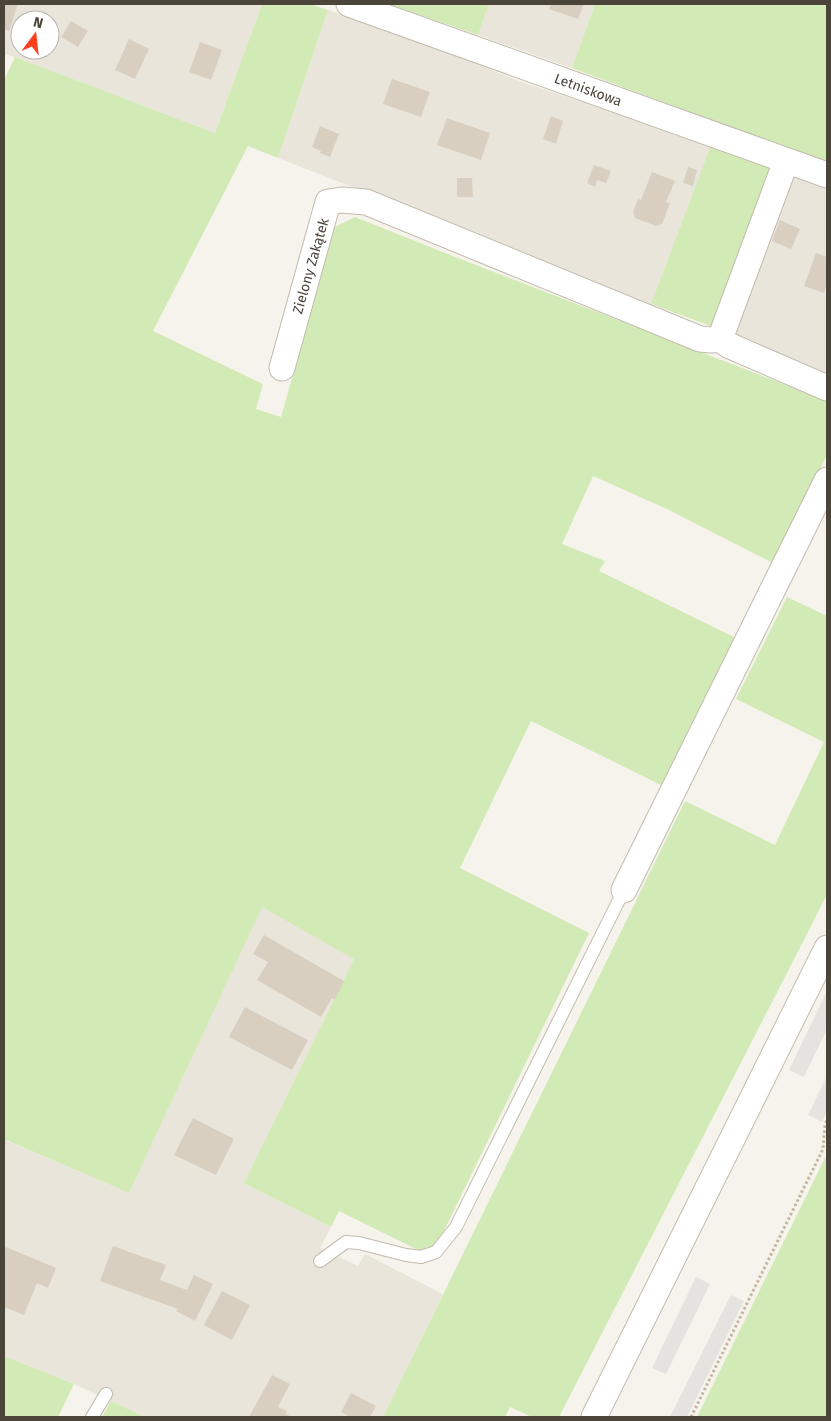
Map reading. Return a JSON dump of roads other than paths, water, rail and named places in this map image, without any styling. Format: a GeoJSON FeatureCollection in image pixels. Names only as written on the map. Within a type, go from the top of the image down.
{"type":"FeatureCollection","features":[{"type":"Feature","properties":{"kind":"street","name":"Letniskowa"},"geometry":{"type":"LineString","coordinates":[[349,4],[827,175]]}},
{"type":"Feature","properties":{"kind":"street"},"geometry":{"type":"LineString","coordinates":[[786,160],[720,339],[728,345],[827,388]]}},
{"type":"Feature","properties":{"kind":"street","name":"Zielony Zakątek"},"geometry":{"type":"LineString","coordinates":[[282,368],[328,202],[348,200],[366,202],[700,339],[720,339]]}},
{"type":"Feature","properties":{"kind":"street"},"geometry":{"type":"LineString","coordinates":[[624,890],[827,480]]}},
{"type":"Feature","properties":{"kind":"street"},"geometry":{"type":"LineString","coordinates":[[594,1417],[827,948]]}},
{"type":"Feature","properties":{"kind":"lane"},"geometry":{"type":"LineString","coordinates":[[320,1261],[346,1242],[359,1243],[420,1257],[436,1252],[456,1227],[624,890]]}},
{"type":"Feature","properties":{"kind":"lane"},"geometry":{"type":"LineString","coordinates":[[92,1417],[106,1394]]}}]}
